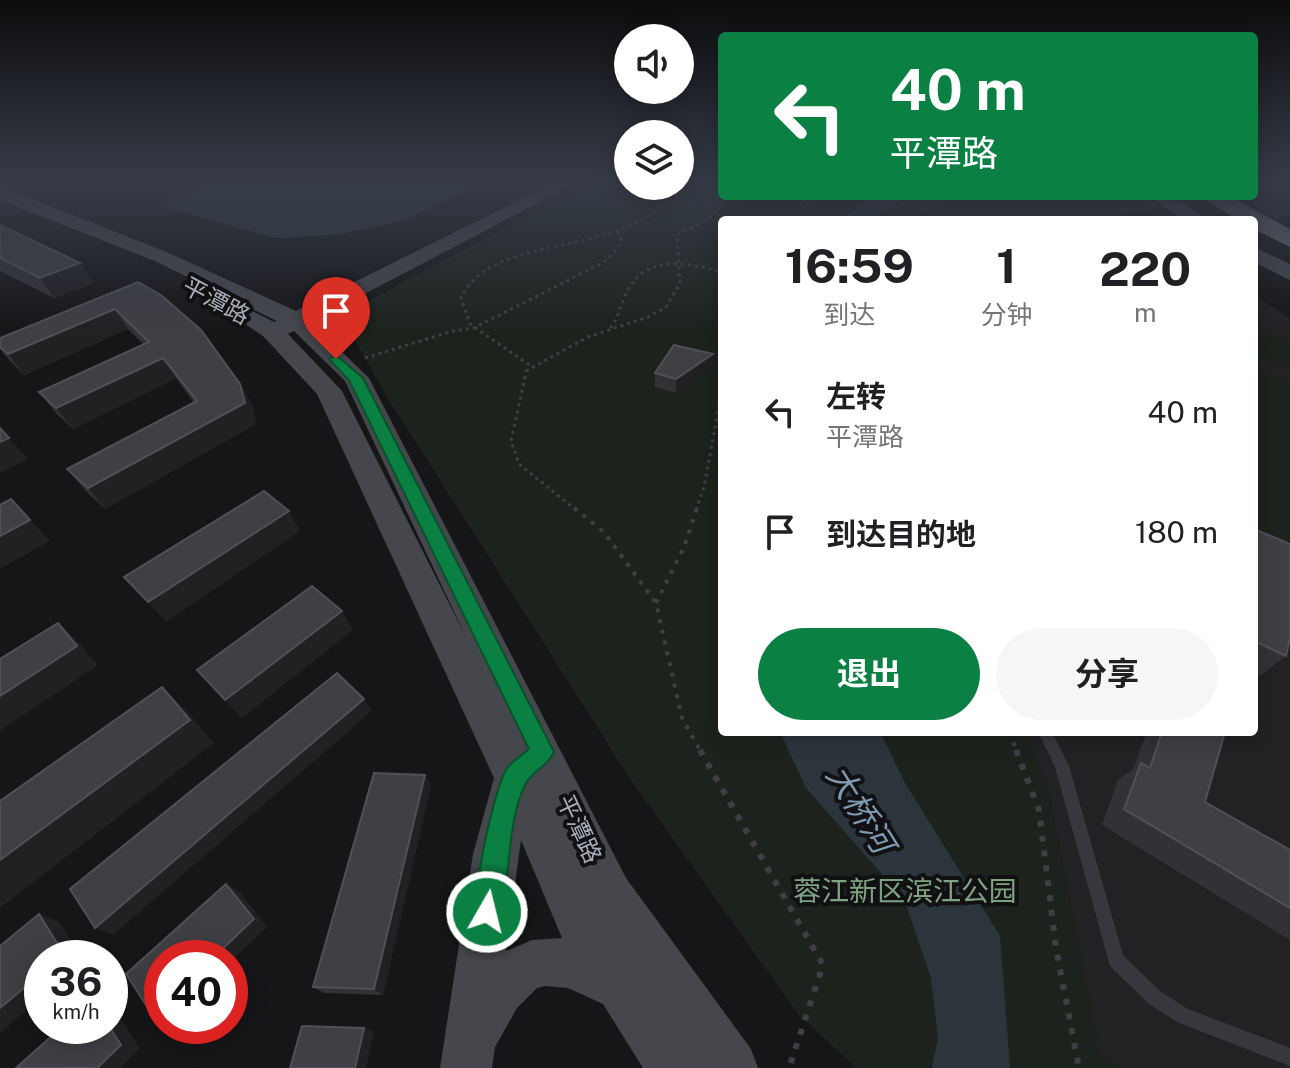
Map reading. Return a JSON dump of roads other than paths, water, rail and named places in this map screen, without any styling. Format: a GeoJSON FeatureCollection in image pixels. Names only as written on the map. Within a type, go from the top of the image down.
{"type":"FeatureCollection","features":[{"type":"Feature","properties":{"kind":"highway"},"geometry":{"type":"LineString","coordinates":[[1258,238],[1290,257]]}},
{"type":"Feature","properties":{"kind":"street","name":"平潭路"},"geometry":{"type":"LineString","coordinates":[[65,232],[147,266],[228,305],[285,327]]}},
{"type":"Feature","properties":{"kind":"street","name":"平潭路"},"geometry":{"type":"LineString","coordinates":[[98,232],[162,257],[285,327],[329,391],[529,764],[610,894],[732,1068]]}},
{"type":"Feature","properties":{"kind":"street"},"geometry":{"type":"LineString","coordinates":[[285,327],[471,232]]}},
{"type":"Feature","properties":{"kind":"street"},"geometry":{"type":"LineString","coordinates":[[1258,255],[1290,273]]}},
{"type":"Feature","properties":{"kind":"street"},"geometry":{"type":"LineString","coordinates":[[466,1062],[495,854],[529,764]]}},
{"type":"Feature","properties":{"kind":"street","name":"平潭路"},"geometry":{"type":"LineString","coordinates":[[529,764],[580,924],[674,1068]]}},
{"type":"Feature","properties":{"kind":"street"},"geometry":{"type":"LineString","coordinates":[[466,1062],[492,995],[524,967],[560,962],[620,986]]}},
{"type":"Feature","properties":{"kind":"lane"},"geometry":{"type":"LineString","coordinates":[[1047,736],[1062,766],[1116,960],[1155,998],[1183,1016],[1290,1057]]}},
{"type":"Feature","properties":{"kind":"water"},"geometry":{"type":"Polygon","coordinates":[[[253,232],[351,232],[336,235],[275,238],[253,232]]]}},
{"type":"Feature","properties":{"kind":"water","name":"大桥河"},"geometry":{"type":"Polygon","coordinates":[[[782,736],[882,736],[905,783],[1000,936],[1010,1068],[932,1068],[938,1038],[931,978],[904,899],[806,788],[782,736]]]}},
{"type":"Feature","properties":{"kind":"park label","name":"蓉江新区滨江公园"},"geometry":{"type":"Point","coordinates":[905,891]}}]}
